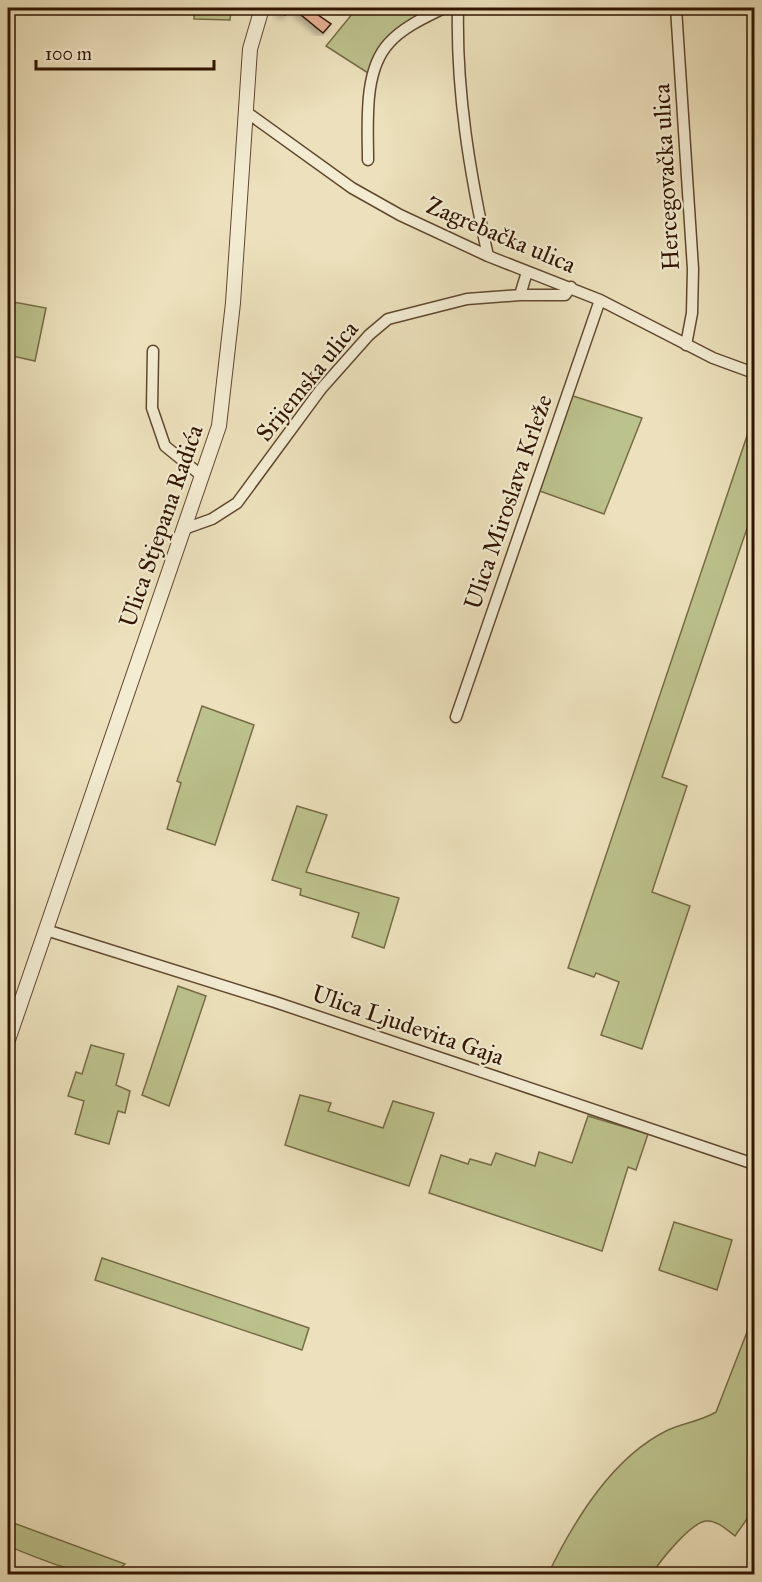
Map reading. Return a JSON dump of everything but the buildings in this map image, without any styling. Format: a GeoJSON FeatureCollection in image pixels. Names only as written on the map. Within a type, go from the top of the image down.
{"type":"FeatureCollection","features":[{"type":"Feature","properties":{"kind":"street","name":"Ulica Stjepana Radića"},"geometry":{"type":"LineString","coordinates":[[8,1040],[219,426],[233,303],[244,111],[252,36],[262,8]]}},
{"type":"Feature","properties":{"kind":"street"},"geometry":{"type":"LineString","coordinates":[[368,160],[369,104],[380,55],[398,34],[444,8]]}},
{"type":"Feature","properties":{"kind":"street"},"geometry":{"type":"LineString","coordinates":[[458,8],[459,90],[474,190],[488,256]]}},
{"type":"Feature","properties":{"kind":"street","name":"Hercegovačka ulica"},"geometry":{"type":"LineString","coordinates":[[676,8],[693,269],[692,313],[686,345]]}},
{"type":"Feature","properties":{"kind":"street","name":"Zagrebačka ulica"},"geometry":{"type":"LineString","coordinates":[[244,111],[352,188],[400,215],[488,256],[571,287],[713,358],[754,373]]}},
{"type":"Feature","properties":{"kind":"street"},"geometry":{"type":"LineString","coordinates":[[520,295],[527,272]]}},
{"type":"Feature","properties":{"kind":"street","name":"Srijemska ulica"},"geometry":{"type":"LineString","coordinates":[[184,529],[212,519],[237,503],[321,389],[382,323],[397,315],[467,299],[520,295],[565,295],[571,287]]}},
{"type":"Feature","properties":{"kind":"street","name":"Ulica Miroslava Krleže"},"geometry":{"type":"LineString","coordinates":[[456,717],[600,300]]}},
{"type":"Feature","properties":{"kind":"street"},"geometry":{"type":"LineString","coordinates":[[153,351],[152,408],[165,446],[202,476]]}},
{"type":"Feature","properties":{"kind":"street","name":"Ulica Ljudevita Gaja"},"geometry":{"type":"LineString","coordinates":[[46,930],[275,1002],[754,1164]]}},
{"type":"Feature","properties":{"kind":"green space"},"geometry":{"type":"Polygon","coordinates":[[[194,8],[231,8],[230,20],[194,19],[194,8]]]}},
{"type":"Feature","properties":{"kind":"green space"},"geometry":{"type":"Polygon","coordinates":[[[357,8],[433,8],[386,41],[379,49],[368,73],[326,46],[357,8]]]}},
{"type":"Feature","properties":{"kind":"green space"},"geometry":{"type":"Polygon","coordinates":[[[8,301],[46,308],[35,361],[8,355],[8,301]]]}},
{"type":"Feature","properties":{"kind":"green space"},"geometry":{"type":"Polygon","coordinates":[[[570,395],[642,418],[604,514],[537,490],[570,395]]]}},
{"type":"Feature","properties":{"kind":"green space"},"geometry":{"type":"Polygon","coordinates":[[[754,415],[754,508],[662,777],[687,786],[652,892],[690,906],[642,1049],[601,1035],[619,982],[596,973],[594,977],[568,968],[754,415]]]}},
{"type":"Feature","properties":{"kind":"green space"},"geometry":{"type":"Polygon","coordinates":[[[202,706],[254,725],[215,845],[167,829],[181,783],[177,781],[202,706]]]}},
{"type":"Feature","properties":{"kind":"green space"},"geometry":{"type":"Polygon","coordinates":[[[297,806],[327,815],[306,872],[399,898],[384,948],[352,937],[359,913],[300,895],[301,889],[272,880],[297,806]]]}},
{"type":"Feature","properties":{"kind":"green space"},"geometry":{"type":"Polygon","coordinates":[[[178,986],[206,996],[169,1106],[142,1095],[178,986]]]}},
{"type":"Feature","properties":{"kind":"green space"},"geometry":{"type":"Polygon","coordinates":[[[91,1045],[124,1054],[116,1085],[130,1091],[125,1113],[118,1111],[109,1144],[75,1134],[84,1101],[68,1096],[76,1072],[82,1074],[91,1045]]]}},
{"type":"Feature","properties":{"kind":"green space"},"geometry":{"type":"Polygon","coordinates":[[[300,1095],[331,1103],[328,1111],[383,1128],[393,1101],[434,1113],[409,1186],[285,1145],[300,1095]]]}},
{"type":"Feature","properties":{"kind":"green space"},"geometry":{"type":"Polygon","coordinates":[[[588,1116],[648,1134],[636,1170],[628,1167],[602,1251],[429,1193],[441,1155],[468,1164],[470,1159],[491,1165],[496,1153],[535,1166],[539,1152],[572,1163],[588,1116]]]}},
{"type":"Feature","properties":{"kind":"green space"},"geometry":{"type":"Polygon","coordinates":[[[674,1222],[732,1240],[717,1290],[659,1270],[674,1222]]]}},
{"type":"Feature","properties":{"kind":"green space"},"geometry":{"type":"Polygon","coordinates":[[[102,1258],[309,1328],[302,1350],[95,1280],[102,1258]]]}},
{"type":"Feature","properties":{"kind":"green space"},"geometry":{"type":"Polygon","coordinates":[[[754,1314],[754,1509],[735,1536],[714,1522],[699,1523],[676,1543],[652,1574],[548,1574],[583,1512],[612,1473],[629,1456],[668,1430],[716,1412],[754,1314]]]}},
{"type":"Feature","properties":{"kind":"green space"},"geometry":{"type":"Polygon","coordinates":[[[8,1521],[125,1564],[113,1573],[98,1574],[72,1570],[44,1560],[8,1546],[8,1521]]]}}]}
